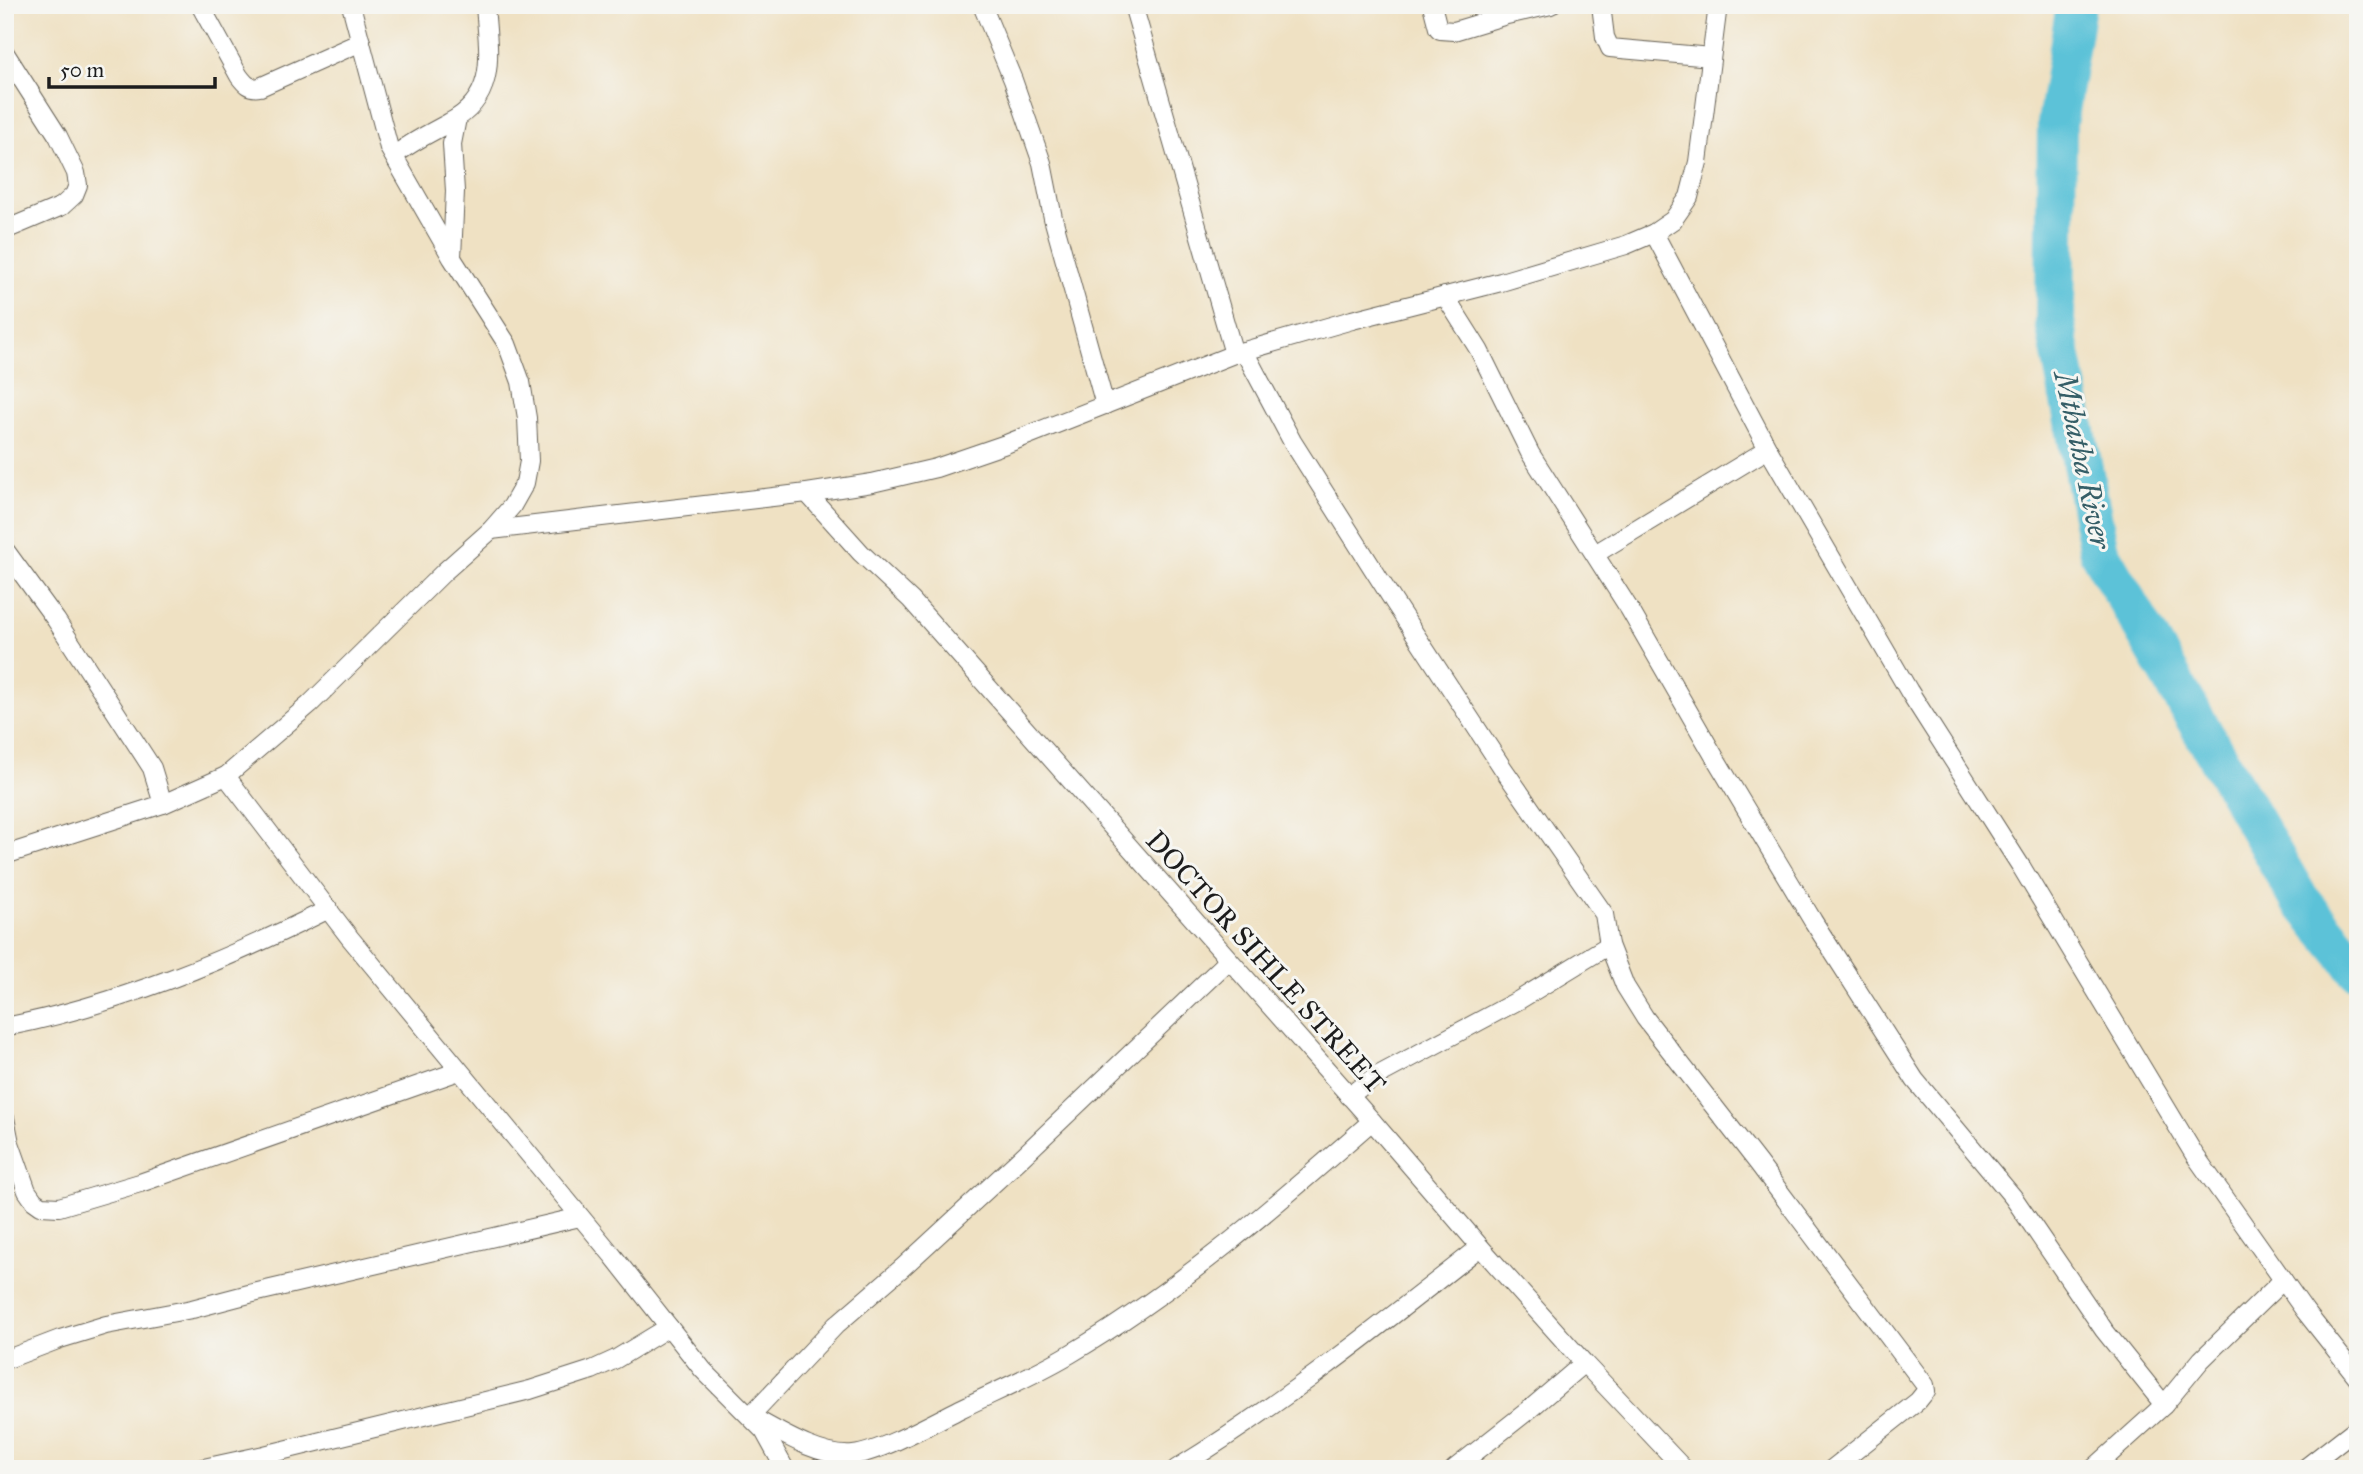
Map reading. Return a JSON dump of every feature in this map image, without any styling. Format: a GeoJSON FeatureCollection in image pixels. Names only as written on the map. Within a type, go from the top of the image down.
{"type":"FeatureCollection","features":[{"type":"Feature","properties":{"kind":"street"},"geometry":{"type":"LineString","coordinates":[[200,5],[239,76],[252,88],[260,87],[361,42]]}},
{"type":"Feature","properties":{"kind":"street"},"geometry":{"type":"LineString","coordinates":[[5,855],[163,804],[226,776],[310,704],[491,530],[512,506],[525,483],[528,461],[527,418],[521,382],[507,344],[452,258],[389,148],[351,5]]}},
{"type":"Feature","properties":{"kind":"street"},"geometry":{"type":"LineString","coordinates":[[394,156],[422,136],[457,118],[473,106],[480,95],[487,75],[489,44],[485,5]]}},
{"type":"Feature","properties":{"kind":"street"},"geometry":{"type":"LineString","coordinates":[[982,5],[1013,80],[1042,163],[1053,218],[1105,405]]}},
{"type":"Feature","properties":{"kind":"street"},"geometry":{"type":"LineString","coordinates":[[1133,5],[1239,353],[1387,591],[1502,767],[1604,914],[1609,945],[1625,986],[1645,1018],[1925,1385],[1926,1391],[1918,1401],[1832,1469]]}},
{"type":"Feature","properties":{"kind":"street"},"geometry":{"type":"LineString","coordinates":[[1432,5],[1438,28],[1446,32],[1551,5]]}},
{"type":"Feature","properties":{"kind":"street"},"geometry":{"type":"LineString","coordinates":[[1601,5],[1605,37],[1611,48],[1711,57]]}},
{"type":"Feature","properties":{"kind":"street"},"geometry":{"type":"LineString","coordinates":[[491,530],[807,493],[872,483],[936,468],[1006,444],[1239,353],[1626,245],[1654,233],[1673,220],[1689,197],[1698,162],[1718,5]]}},
{"type":"Feature","properties":{"kind":"street"},"geometry":{"type":"LineString","coordinates":[[5,53],[58,136],[76,173],[78,185],[74,195],[62,206],[5,230]]}},
{"type":"Feature","properties":{"kind":"street"},"geometry":{"type":"LineString","coordinates":[[452,258],[455,191],[452,144],[457,118]]}},
{"type":"Feature","properties":{"kind":"street"},"geometry":{"type":"LineString","coordinates":[[1654,233],[1768,449],[1909,691],[2022,868],[2188,1143],[2283,1280],[2358,1378]]}},
{"type":"Feature","properties":{"kind":"street"},"geometry":{"type":"LineString","coordinates":[[1445,296],[1479,350],[1530,453],[1595,554],[1812,920],[1915,1080],[2013,1197],[2104,1330],[2164,1405]]}},
{"type":"Feature","properties":{"kind":"street"},"geometry":{"type":"LineString","coordinates":[[1595,554],[1768,449]]}},
{"type":"Feature","properties":{"kind":"street","name":"DOCTOR SIHLE STREET"},"geometry":{"type":"LineString","coordinates":[[807,493],[861,553],[911,600],[1372,1121],[1480,1247],[1684,1469]]}},
{"type":"Feature","properties":{"kind":"street"},"geometry":{"type":"LineString","coordinates":[[5,550],[56,620],[152,768],[163,804]]}},
{"type":"Feature","properties":{"kind":"street"},"geometry":{"type":"LineString","coordinates":[[226,776],[459,1071],[703,1370],[764,1431],[785,1469]]}},
{"type":"Feature","properties":{"kind":"street"},"geometry":{"type":"LineString","coordinates":[[5,1027],[81,1010],[157,984],[270,938],[329,909]]}},
{"type":"Feature","properties":{"kind":"street"},"geometry":{"type":"LineString","coordinates":[[1349,1096],[1373,1078],[1520,1000],[1609,945]]}},
{"type":"Feature","properties":{"kind":"street"},"geometry":{"type":"LineString","coordinates":[[750,1416],[836,1325],[1018,1161],[1228,961]]}},
{"type":"Feature","properties":{"kind":"street"},"geometry":{"type":"LineString","coordinates":[[5,1118],[10,1143],[27,1191],[41,1206],[60,1207],[140,1183],[459,1071]]}},
{"type":"Feature","properties":{"kind":"street"},"geometry":{"type":"LineString","coordinates":[[750,1416],[813,1447],[842,1455],[855,1455],[873,1449],[936,1421],[1067,1356],[1149,1304],[1234,1240],[1372,1121]]}},
{"type":"Feature","properties":{"kind":"street"},"geometry":{"type":"LineString","coordinates":[[5,1360],[106,1325],[192,1309],[580,1217]]}},
{"type":"Feature","properties":{"kind":"street"},"geometry":{"type":"LineString","coordinates":[[1175,1469],[1296,1390],[1480,1247]]}},
{"type":"Feature","properties":{"kind":"street"},"geometry":{"type":"LineString","coordinates":[[2093,1469],[2164,1405],[2200,1360],[2283,1280]]}},
{"type":"Feature","properties":{"kind":"street"},"geometry":{"type":"LineString","coordinates":[[199,1469],[530,1391],[616,1359],[669,1327]]}},
{"type":"Feature","properties":{"kind":"street"},"geometry":{"type":"LineString","coordinates":[[1454,1469],[1584,1363]]}},
{"type":"Feature","properties":{"kind":"street"},"geometry":{"type":"LineString","coordinates":[[2304,1469],[2358,1427]]}},
{"type":"Feature","properties":{"kind":"waterway","name":"Mthatha River"},"geometry":{"type":"LineString","coordinates":[[2076,5],[2057,123],[2055,322],[2099,552],[2298,897],[2358,970]]}}]}
